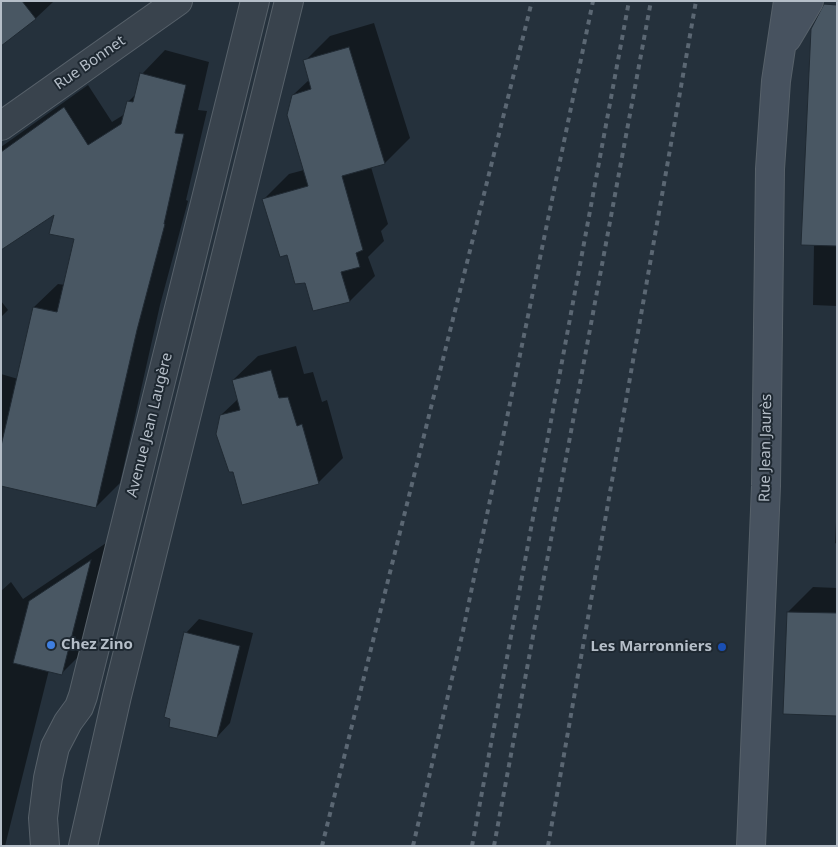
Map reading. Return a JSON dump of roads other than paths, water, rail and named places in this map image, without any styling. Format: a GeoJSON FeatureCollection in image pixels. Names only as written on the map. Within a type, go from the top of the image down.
{"type":"FeatureCollection","features":[{"type":"Feature","properties":{"kind":"street","name":"Rue Bonnet"},"geometry":{"type":"LineString","coordinates":[[1,126],[178,1]]}},
{"type":"Feature","properties":{"kind":"street","name":"Avenue Jean Laugère"},"geometry":{"type":"LineString","coordinates":[[45,846],[44,800],[55,748],[68,722],[79,707],[83,696],[255,1]]}},
{"type":"Feature","properties":{"kind":"street"},"geometry":{"type":"LineString","coordinates":[[83,846],[122,677],[289,1]]}},
{"type":"Feature","properties":{"kind":"street","name":"Rue Jean Jaurès"},"geometry":{"type":"LineString","coordinates":[[751,846],[766,486],[770,169],[776,81],[788,1]]}},
{"type":"Feature","properties":{"kind":"street","name":"Rue Jean Jaurès"},"geometry":{"type":"LineString","coordinates":[[781,51],[791,30],[809,1]]}},
{"type":"Feature","properties":{"kind":"railway"},"geometry":{"type":"LineString","coordinates":[[322,846],[532,1]]}},
{"type":"Feature","properties":{"kind":"railway"},"geometry":{"type":"LineString","coordinates":[[413,846],[463,631],[593,1]]}},
{"type":"Feature","properties":{"kind":"railway"},"geometry":{"type":"LineString","coordinates":[[472,846],[629,1]]}},
{"type":"Feature","properties":{"kind":"railway"},"geometry":{"type":"LineString","coordinates":[[494,846],[651,1]]}},
{"type":"Feature","properties":{"kind":"railway"},"geometry":{"type":"LineString","coordinates":[[548,846],[696,1]]}},
{"type":"Feature","properties":{"kind":"place","name":"Chez Zino"},"geometry":{"type":"Point","coordinates":[51,645]}},
{"type":"Feature","properties":{"kind":"place","name":"Les Marronniers"},"geometry":{"type":"Point","coordinates":[722,647]}}]}
